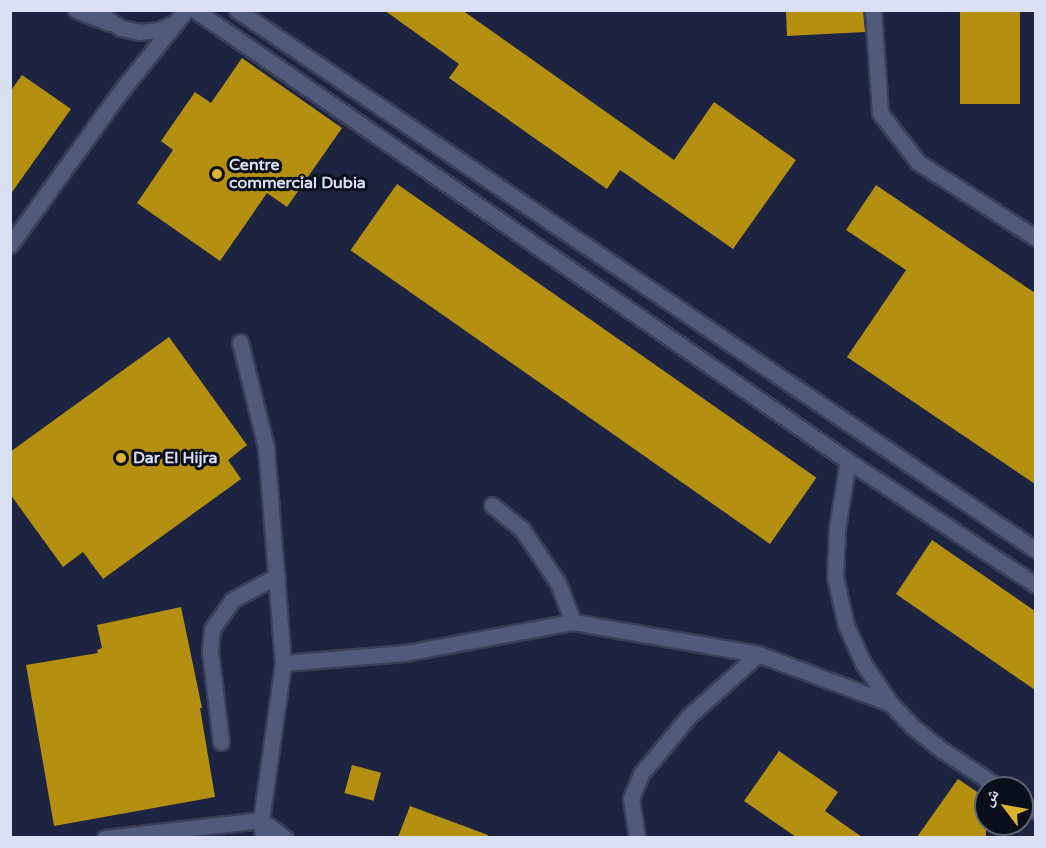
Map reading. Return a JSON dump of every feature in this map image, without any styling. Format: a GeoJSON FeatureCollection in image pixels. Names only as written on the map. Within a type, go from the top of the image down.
{"type":"FeatureCollection","features":[{"type":"Feature","properties":{"kind":"street"},"geometry":{"type":"LineString","coordinates":[[76,10],[121,28],[140,32],[159,30],[181,16]]}},
{"type":"Feature","properties":{"kind":"street"},"geometry":{"type":"LineString","coordinates":[[100,10],[106,18],[121,28]]}},
{"type":"Feature","properties":{"kind":"street"},"geometry":{"type":"LineString","coordinates":[[195,10],[848,461],[1035,585]]}},
{"type":"Feature","properties":{"kind":"street"},"geometry":{"type":"LineString","coordinates":[[237,10],[1035,550]]}},
{"type":"Feature","properties":{"kind":"street"},"geometry":{"type":"LineString","coordinates":[[873,10],[880,113],[918,162],[1035,238]]}},
{"type":"Feature","properties":{"kind":"street"},"geometry":{"type":"LineString","coordinates":[[10,245],[117,96],[181,16]]}},
{"type":"Feature","properties":{"kind":"street"},"geometry":{"type":"LineString","coordinates":[[240,342],[266,447],[284,663],[261,820],[262,837]]}},
{"type":"Feature","properties":{"kind":"street"},"geometry":{"type":"LineString","coordinates":[[848,461],[837,528],[836,577],[846,625],[863,663],[891,703],[912,726],[942,750],[982,776]]}},
{"type":"Feature","properties":{"kind":"street"},"geometry":{"type":"LineString","coordinates":[[492,506],[522,529],[558,583],[573,622]]}},
{"type":"Feature","properties":{"kind":"street"},"geometry":{"type":"LineString","coordinates":[[221,742],[210,651],[212,629],[232,600],[277,576]]}},
{"type":"Feature","properties":{"kind":"street"},"geometry":{"type":"LineString","coordinates":[[284,663],[405,653],[573,622],[758,654],[891,703]]}},
{"type":"Feature","properties":{"kind":"street"},"geometry":{"type":"LineString","coordinates":[[637,837],[631,798],[641,774],[689,716],[758,654]]}},
{"type":"Feature","properties":{"kind":"street"},"geometry":{"type":"LineString","coordinates":[[105,837],[261,820],[285,837]]}},
{"type":"Feature","properties":{"kind":"building"},"geometry":{"type":"Polygon","coordinates":[[[384,10],[462,10],[674,160],[714,102],[796,160],[733,249],[620,170],[607,189],[449,78],[459,64],[384,10]]]}},
{"type":"Feature","properties":{"kind":"building"},"geometry":{"type":"Polygon","coordinates":[[[786,10],[863,10],[865,32],[787,36],[786,10]]]}},
{"type":"Feature","properties":{"kind":"building"},"geometry":{"type":"Polygon","coordinates":[[[960,10],[1020,10],[1020,104],[960,104],[960,10]]]}},
{"type":"Feature","properties":{"kind":"building"},"geometry":{"type":"Polygon","coordinates":[[[242,58],[342,128],[287,207],[267,193],[220,261],[137,203],[173,150],[161,141],[195,92],[211,103],[242,58]]]}},
{"type":"Feature","properties":{"kind":"building"},"geometry":{"type":"Polygon","coordinates":[[[22,75],[71,109],[10,195],[10,92],[22,75]]]}},
{"type":"Feature","properties":{"kind":"building"},"geometry":{"type":"Polygon","coordinates":[[[397,184],[816,478],[770,544],[351,250],[397,184]]]}},
{"type":"Feature","properties":{"kind":"building"},"geometry":{"type":"Polygon","coordinates":[[[876,185],[1035,293],[1035,484],[847,357],[906,270],[846,230],[876,185]]]}},
{"type":"Feature","properties":{"kind":"building","name":"Dar El Hijra"},"geometry":{"type":"Polygon","coordinates":[[[169,337],[247,445],[228,460],[241,479],[103,579],[83,552],[63,567],[10,494],[10,452],[169,337]]]}},
{"type":"Feature","properties":{"kind":"building"},"geometry":{"type":"Polygon","coordinates":[[[932,540],[1035,611],[1035,690],[896,594],[932,540]]]}},
{"type":"Feature","properties":{"kind":"building"},"geometry":{"type":"Polygon","coordinates":[[[181,607],[202,708],[200,708],[215,797],[54,826],[26,665],[98,653],[97,650],[102,648],[97,625],[181,607]]]}},
{"type":"Feature","properties":{"kind":"building"},"geometry":{"type":"Polygon","coordinates":[[[779,751],[838,792],[825,811],[862,837],[796,837],[744,801],[779,751]]]}},
{"type":"Feature","properties":{"kind":"building"},"geometry":{"type":"Polygon","coordinates":[[[352,765],[381,773],[373,801],[344,793],[352,765]]]}},
{"type":"Feature","properties":{"kind":"building"},"geometry":{"type":"Polygon","coordinates":[[[958,779],[974,790],[974,836],[986,837],[917,837],[958,779]]]}},
{"type":"Feature","properties":{"kind":"building"},"geometry":{"type":"Polygon","coordinates":[[[410,806],[488,835],[487,837],[398,837],[410,806]]]}},
{"type":"Feature","properties":{"kind":"place","name":"Centre commercial Dubia"},"geometry":{"type":"Point","coordinates":[217,174]}},
{"type":"Feature","properties":{"kind":"place","name":"Dar El Hijra"},"geometry":{"type":"Point","coordinates":[121,458]}}]}
